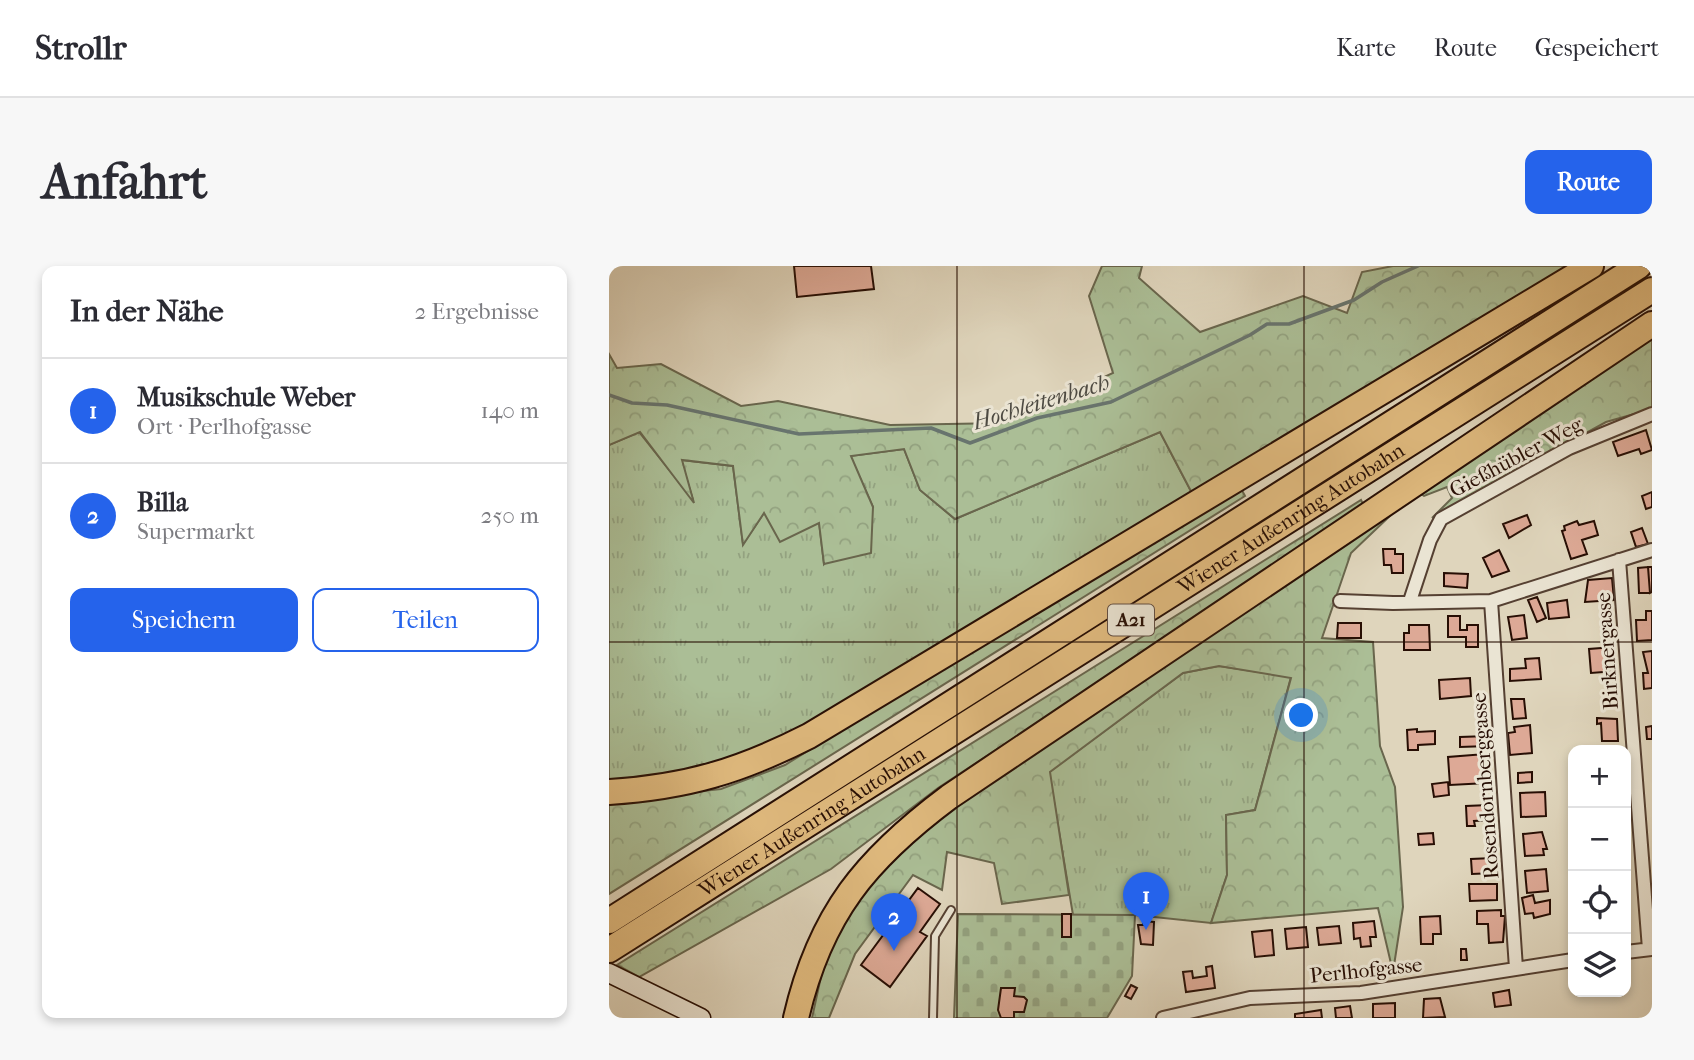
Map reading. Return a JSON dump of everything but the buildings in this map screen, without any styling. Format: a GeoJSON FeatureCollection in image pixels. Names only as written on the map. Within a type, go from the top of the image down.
{"type":"FeatureCollection","features":[{"type":"Feature","properties":{"kind":"highway"},"geometry":{"type":"LineString","coordinates":[[609,792],[715,777],[763,759],[809,736],[1591,266]]}},
{"type":"Feature","properties":{"kind":"highway","name":"Wiener Außenring Autobahn"},"geometry":{"type":"LineString","coordinates":[[609,921],[1639,266]]}},
{"type":"Feature","properties":{"kind":"highway","name":"Wiener Außenring Autobahn"},"geometry":{"type":"LineString","coordinates":[[609,950],[1652,290]]}},
{"type":"Feature","properties":{"kind":"highway"},"geometry":{"type":"LineString","coordinates":[[796,1018],[826,929],[842,900],[858,877],[905,830],[961,789],[1652,324]]}},
{"type":"Feature","properties":{"kind":"main road"},"geometry":{"type":"LineString","coordinates":[[609,973],[701,1018]]}},
{"type":"Feature","properties":{"kind":"street","name":"Gießhübler Weg"},"geometry":{"type":"LineString","coordinates":[[1410,601],[1430,540],[1441,519],[1569,448],[1652,414]]}},
{"type":"Feature","properties":{"kind":"street"},"geometry":{"type":"LineString","coordinates":[[1340,601],[1491,601],[1652,550]]}},
{"type":"Feature","properties":{"kind":"street","name":"Birknergasse"},"geometry":{"type":"LineString","coordinates":[[1619,560],[1651,949]]}},
{"type":"Feature","properties":{"kind":"street","name":"Rosendornberggasse"},"geometry":{"type":"LineString","coordinates":[[1491,601],[1516,968]]}},
{"type":"Feature","properties":{"kind":"street"},"geometry":{"type":"LineString","coordinates":[[1631,951],[1651,949]]}},
{"type":"Feature","properties":{"kind":"street","name":"Perlhofgasse"},"geometry":{"type":"LineString","coordinates":[[1163,1018],[1250,998],[1361,993],[1568,961]]}},
{"type":"Feature","properties":{"kind":"lane"},"geometry":{"type":"LineString","coordinates":[[933,1018],[935,936],[951,910]]}},
{"type":"Feature","properties":{"kind":"green space"},"geometry":{"type":"Polygon","coordinates":[[[1102,266],[1142,266],[1139,278],[1200,332],[1303,296],[1347,313],[1362,272],[1393,266],[1573,266],[1193,495],[1160,432],[955,519],[920,490],[904,449],[851,456],[873,507],[871,553],[824,564],[819,523],[780,542],[764,513],[743,545],[733,466],[682,460],[694,503],[640,432],[609,445],[609,354],[617,368],[661,364],[741,406],[778,401],[890,425],[1005,423],[1113,373],[1089,296],[1102,266]]]}},
{"type":"Feature","properties":{"kind":"green space"},"geometry":{"type":"Polygon","coordinates":[[[1652,333],[1652,409],[1606,422],[1432,518],[1452,498],[1447,487],[1424,496],[1418,492],[1652,333]]]}},
{"type":"Feature","properties":{"kind":"green space"},"geometry":{"type":"Polygon","coordinates":[[[639,432],[693,500],[681,460],[733,466],[743,544],[764,513],[819,522],[824,564],[873,507],[850,456],[904,449],[920,490],[955,519],[1160,432],[1193,495],[809,722],[735,760],[664,774],[609,780],[609,445],[639,432]]]}},
{"type":"Feature","properties":{"kind":"green space"},"geometry":{"type":"Polygon","coordinates":[[[1239,485],[1245,496],[609,894],[609,801],[721,789],[785,765],[1239,485]]]}},
{"type":"Feature","properties":{"kind":"green space"},"geometry":{"type":"Polygon","coordinates":[[[1361,500],[1365,508],[938,788],[831,869],[639,977],[617,965],[1361,500]]]}},
{"type":"Feature","properties":{"kind":"green space"},"geometry":{"type":"Polygon","coordinates":[[[1393,513],[1351,553],[1322,638],[1373,642],[1380,746],[1395,787],[1403,907],[1393,972],[1378,908],[1211,923],[1227,875],[1226,815],[1255,810],[1291,678],[1219,666],[1183,673],[1050,772],[1069,895],[1002,904],[994,863],[947,852],[942,890],[913,875],[855,954],[829,1018],[812,1018],[824,963],[850,911],[890,860],[964,796],[1393,513]]]}},
{"type":"Feature","properties":{"kind":"green space"},"geometry":{"type":"Polygon","coordinates":[[[1219,666],[1291,677],[1255,810],[1226,815],[1227,875],[1211,923],[1135,915],[1073,915],[1049,772],[1183,673],[1219,666]]]}},
{"type":"Feature","properties":{"kind":"green space"},"geometry":{"type":"Polygon","coordinates":[[[958,914],[1135,915],[1132,976],[1107,1018],[954,1018],[958,914]]]}},
{"type":"Feature","properties":{"kind":"waterway","name":"Hochleitenbach"},"geometry":{"type":"LineString","coordinates":[[609,395],[632,403],[667,405],[799,434],[931,428],[970,443],[1037,418],[1111,402],[1250,335],[1267,324],[1289,324],[1354,300],[1382,282],[1418,266]]}},
{"type":"Feature","properties":{"kind":"place","name":"Musikschule Weber"},"geometry":{"type":"Point","coordinates":[1146,930]}},
{"type":"Feature","properties":{"kind":"place","name":"Billa"},"geometry":{"type":"Point","coordinates":[894,951]}}]}
